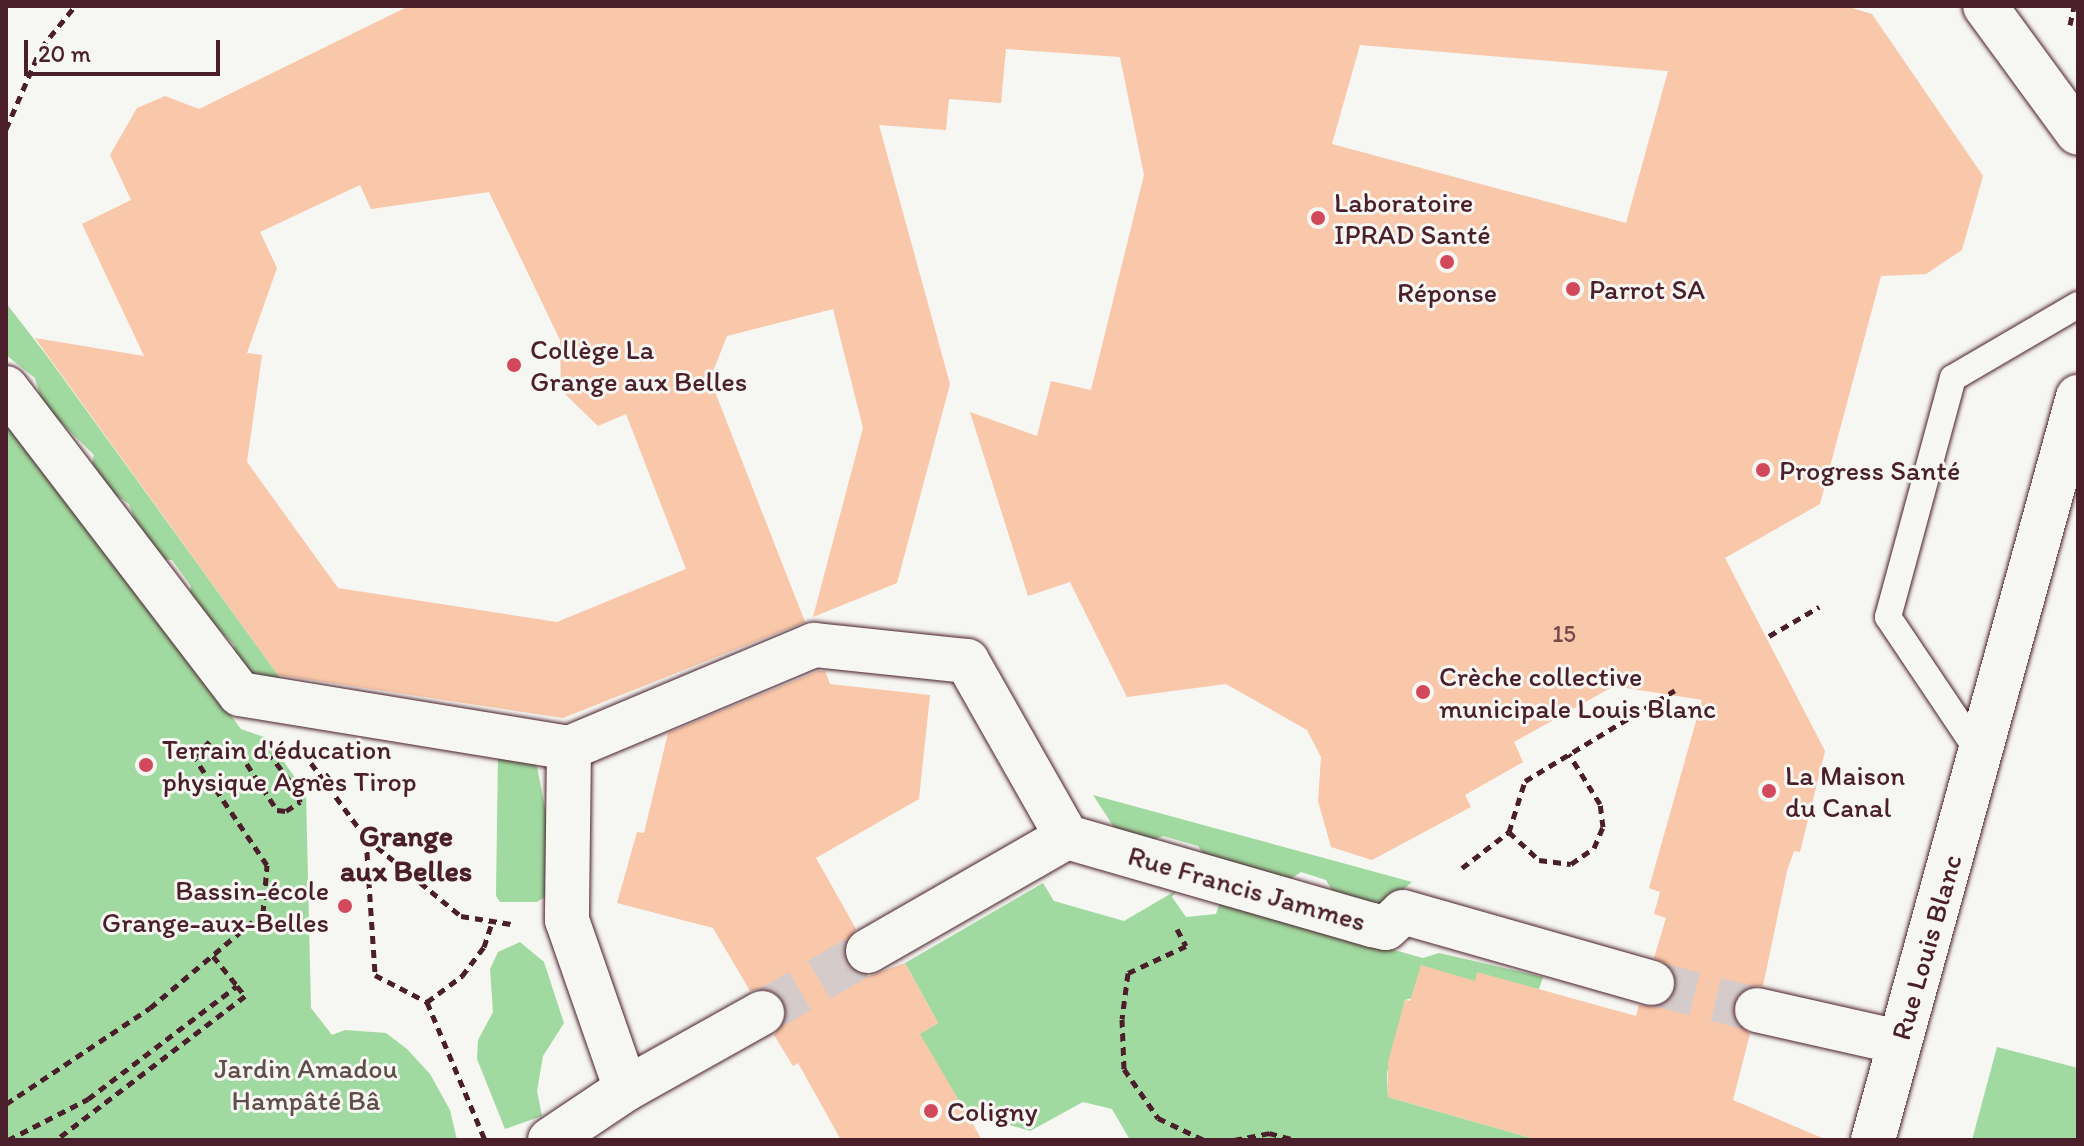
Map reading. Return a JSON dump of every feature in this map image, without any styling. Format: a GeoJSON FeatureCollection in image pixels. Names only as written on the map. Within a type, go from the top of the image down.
{"type":"FeatureCollection","features":[{"type":"Feature","properties":{"kind":"street"},"geometry":{"type":"LineString","coordinates":[[1985,6],[2078,133]]}},
{"type":"Feature","properties":{"kind":"street"},"geometry":{"type":"LineString","coordinates":[[6,388],[240,694],[569,748],[814,645],[967,661],[1067,837],[868,951]]}},
{"type":"Feature","properties":{"kind":"street","name":"Rue Louis Blanc"},"geometry":{"type":"LineString","coordinates":[[1873,1140],[2078,397]]}},
{"type":"Feature","properties":{"kind":"street"},"geometry":{"type":"LineString","coordinates":[[569,748],[567,920],[626,1089]]}},
{"type":"Feature","properties":{"kind":"street","name":"Rue Francis Jammes"},"geometry":{"type":"LineString","coordinates":[[1067,837],[1386,928],[1403,912],[1652,983]]}},
{"type":"Feature","properties":{"kind":"street"},"geometry":{"type":"LineString","coordinates":[[1757,1010],[1899,1042]]}},
{"type":"Feature","properties":{"kind":"street"},"geometry":{"type":"LineString","coordinates":[[550,1140],[626,1089],[762,1013]]}},
{"type":"Feature","properties":{"kind":"lane"},"geometry":{"type":"LineString","coordinates":[[1980,754],[1888,617],[1953,378],[2078,305]]}},
{"type":"Feature","properties":{"kind":"path"},"geometry":{"type":"LineString","coordinates":[[6,129],[41,48],[75,6]]}},
{"type":"Feature","properties":{"kind":"path"},"geometry":{"type":"LineString","coordinates":[[1769,636],[1819,607]]}},
{"type":"Feature","properties":{"kind":"path"},"geometry":{"type":"LineString","coordinates":[[1403,912],[1509,832],[1525,781],[1675,690]]}},
{"type":"Feature","properties":{"kind":"path"},"geometry":{"type":"LineString","coordinates":[[264,698],[366,838],[461,916],[495,924],[484,947],[462,976],[427,1002]]}},
{"type":"Feature","properties":{"kind":"path"},"geometry":{"type":"LineString","coordinates":[[6,1104],[150,1008],[263,913],[267,865],[194,757],[212,742]]}},
{"type":"Feature","properties":{"kind":"path"},"geometry":{"type":"LineString","coordinates":[[1509,832],[1539,860],[1571,864],[1594,848],[1603,827],[1600,804],[1569,754]]}},
{"type":"Feature","properties":{"kind":"path"},"geometry":{"type":"LineString","coordinates":[[247,770],[277,810],[286,811],[300,802],[298,792],[272,757]]}},
{"type":"Feature","properties":{"kind":"path"},"geometry":{"type":"LineString","coordinates":[[366,838],[375,975],[427,1002],[485,1140]]}},
{"type":"Feature","properties":{"kind":"path"},"geometry":{"type":"LineString","coordinates":[[1173,923],[1186,946],[1128,973],[1122,1019],[1124,1069],[1158,1118],[1204,1140]]}},
{"type":"Feature","properties":{"kind":"path"},"geometry":{"type":"LineString","coordinates":[[56,1140],[245,996],[213,956]]}},
{"type":"Feature","properties":{"kind":"path"},"geometry":{"type":"LineString","coordinates":[[8,1140],[88,1099],[237,986]]}},
{"type":"Feature","properties":{"kind":"path"},"geometry":{"type":"LineString","coordinates":[[1234,1140],[1269,1133],[1291,1139]]}},
{"type":"Feature","properties":{"kind":"green space"},"geometry":{"type":"Polygon","coordinates":[[[6,303],[281,679],[258,679],[236,660],[234,645],[189,598],[191,586],[172,560],[160,559],[139,532],[129,504],[110,491],[91,467],[94,455],[43,405],[35,378],[6,355],[6,303]]]}},
{"type":"Feature","properties":{"kind":"green space","name":"Terrain d'éducation physique Agnès Tirop"},"geometry":{"type":"Polygon","coordinates":[[[6,416],[241,729],[267,738],[306,793],[311,1008],[332,1035],[345,1030],[386,1033],[407,1049],[430,1074],[450,1110],[457,1140],[6,1140],[6,416]]]}},
{"type":"Feature","properties":{"kind":"green space"},"geometry":{"type":"Polygon","coordinates":[[[498,754],[532,755],[537,767],[557,869],[553,892],[537,902],[500,902],[496,896],[498,754]]]}},
{"type":"Feature","properties":{"kind":"green space"},"geometry":{"type":"Polygon","coordinates":[[[1093,795],[1412,882],[1384,906],[1333,892],[1326,880],[1301,872],[1287,881],[1207,859],[1198,846],[1163,836],[1148,842],[1119,835],[1093,795]]]}},
{"type":"Feature","properties":{"kind":"green space"},"geometry":{"type":"Polygon","coordinates":[[[1043,883],[1054,901],[1124,921],[1177,890],[1172,897],[1186,917],[1216,914],[1220,902],[1423,958],[1439,953],[1543,977],[1539,989],[1475,981],[1405,1000],[1387,1073],[1388,1097],[1538,1140],[1130,1140],[1112,1109],[1083,1102],[1030,1131],[966,1112],[916,1036],[938,1023],[905,963],[1043,883]]]}},
{"type":"Feature","properties":{"kind":"green space"},"geometry":{"type":"Polygon","coordinates":[[[520,942],[544,962],[564,1023],[543,1056],[537,1091],[542,1116],[505,1129],[477,1059],[478,1040],[493,1012],[490,969],[498,952],[520,942]]]}},
{"type":"Feature","properties":{"kind":"green space"},"geometry":{"type":"Polygon","coordinates":[[[1997,1047],[2078,1068],[2078,1140],[1972,1140],[1997,1047]]]}},
{"type":"Feature","properties":{"kind":"building"},"geometry":{"type":"Polygon","coordinates":[[[409,6],[1845,6],[1872,14],[1983,176],[1962,250],[1926,274],[1881,276],[1820,504],[1725,558],[1825,751],[1800,852],[1794,851],[1787,871],[1763,986],[1749,986],[1733,1004],[1733,1018],[1750,1034],[1733,1100],[1827,1140],[1538,1140],[1388,1097],[1388,1062],[1405,1000],[1410,1001],[1421,965],[1475,981],[1477,972],[1636,1016],[1639,1005],[1657,1007],[1670,1000],[1676,976],[1669,965],[1654,958],[1666,918],[1654,914],[1660,892],[1649,888],[1702,700],[1614,686],[1514,742],[1523,762],[1465,795],[1471,807],[1372,860],[1331,847],[1318,801],[1321,757],[1307,730],[1226,684],[1127,697],[1070,582],[1028,596],[970,412],[1037,436],[1051,381],[1091,390],[1144,175],[1120,57],[1006,49],[1001,103],[949,99],[946,130],[879,125],[950,384],[897,583],[813,617],[863,428],[833,309],[727,336],[710,379],[805,622],[563,718],[278,675],[35,338],[144,356],[82,224],[131,200],[110,155],[137,108],[165,96],[199,109],[409,6]],[[1360,45],[1332,144],[1626,223],[1668,71],[1360,45]],[[360,185],[260,232],[277,268],[247,353],[262,355],[247,462],[338,588],[557,622],[686,569],[626,414],[598,426],[561,390],[560,340],[489,192],[371,209],[360,185]]]}},
{"type":"Feature","properties":{"kind":"building"},"geometry":{"type":"Polygon","coordinates":[[[818,671],[825,671],[830,684],[930,695],[919,799],[816,858],[856,929],[843,950],[847,964],[869,976],[905,963],[938,1023],[920,1034],[982,1140],[841,1140],[798,1063],[793,1066],[774,1035],[787,1014],[783,1000],[763,988],[750,991],[713,928],[617,903],[637,832],[644,833],[668,733],[818,671]]]}},
{"type":"Feature","properties":{"kind":"tunnel"},"geometry":{"type":"LineString","coordinates":[[762,1013],[868,951]]}},
{"type":"Feature","properties":{"kind":"tunnel"},"geometry":{"type":"LineString","coordinates":[[1652,983],[1757,1010]]}},
{"type":"Feature","properties":{"kind":"place","name":"Laboratoire IPRAD Santé"},"geometry":{"type":"Point","coordinates":[1318,218]}},
{"type":"Feature","properties":{"kind":"place","name":"Réponse"},"geometry":{"type":"Point","coordinates":[1447,262]}},
{"type":"Feature","properties":{"kind":"place","name":"Parrot SA"},"geometry":{"type":"Point","coordinates":[1573,289]}},
{"type":"Feature","properties":{"kind":"place","name":"Collège La Grange aux Belles"},"geometry":{"type":"Point","coordinates":[514,365]}},
{"type":"Feature","properties":{"kind":"place","name":"Progress Santé"},"geometry":{"type":"Point","coordinates":[1763,470]}},
{"type":"Feature","properties":{"kind":"place","name":"Crèche collective municipale Louis Blanc"},"geometry":{"type":"Point","coordinates":[1423,692]}},
{"type":"Feature","properties":{"kind":"place","name":"Terrain d'éducation physique Agnès Tirop"},"geometry":{"type":"Point","coordinates":[146,765]}},
{"type":"Feature","properties":{"kind":"place","name":"La Maison du Canal"},"geometry":{"type":"Point","coordinates":[1769,791]}},
{"type":"Feature","properties":{"kind":"place","name":"Bassin-école Grange-aux-Belles"},"geometry":{"type":"Point","coordinates":[345,906]}},
{"type":"Feature","properties":{"kind":"place","name":"Coligny"},"geometry":{"type":"Point","coordinates":[931,1111]}},
{"type":"Feature","properties":{"kind":"district","name":"Grange aux Belles"},"geometry":{"type":"Point","coordinates":[406,853]}},
{"type":"Feature","properties":{"kind":"park label","name":"Jardin Amadou Hampâté Bâ"},"geometry":{"type":"Point","coordinates":[306,1084]}}]}
